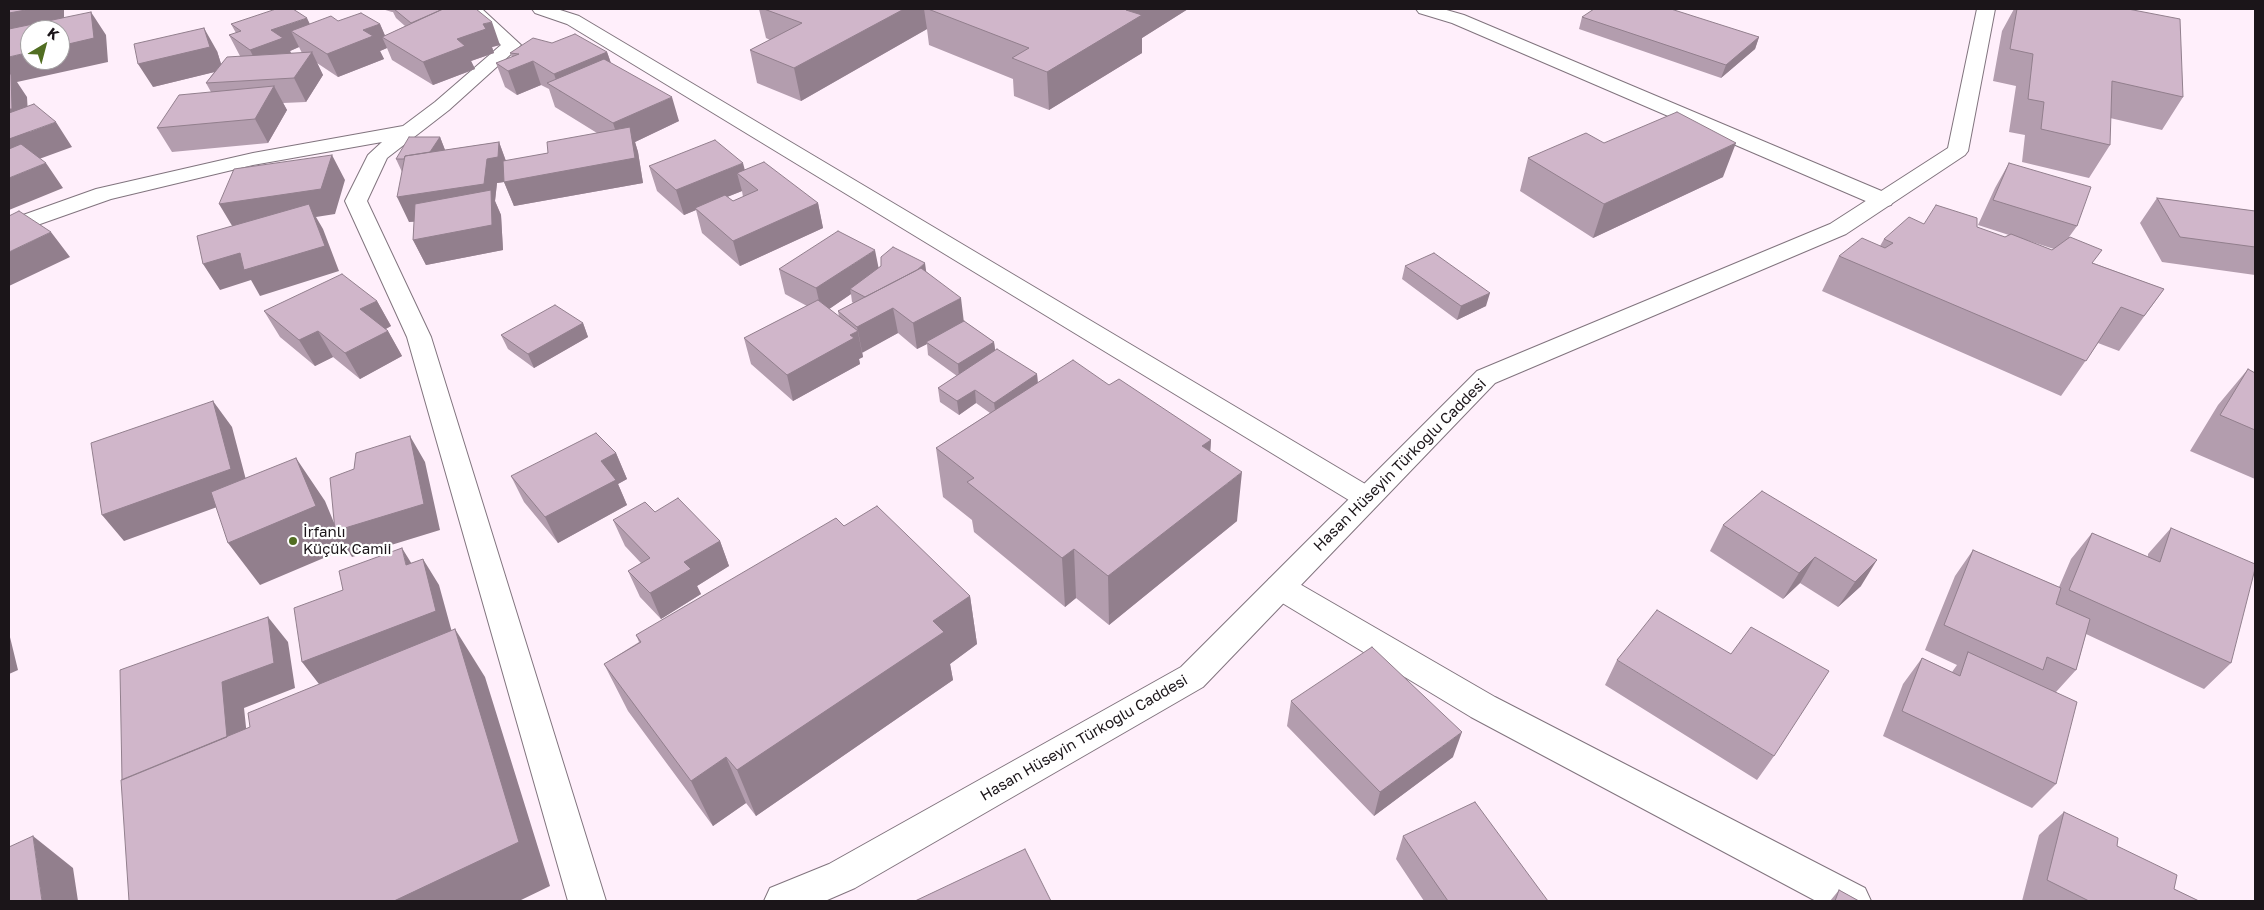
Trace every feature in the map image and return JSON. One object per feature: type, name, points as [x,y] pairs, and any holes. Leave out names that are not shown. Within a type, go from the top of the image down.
[{"type":"street","points":[[472,9],[512,45],[442,106],[378,155],[356,201],[419,337],[587,901]]},
{"type":"street","points":[[541,9],[573,20],[1367,498]]},
{"type":"street","points":[[1425,9],[1458,19],[1883,200]]},
{"type":"street","name":"Hasan Hüseyin Türkoğlu Caddesi","points":[[783,901],[842,876],[1192,677],[1486,377],[1838,229],[1958,151],[1986,9]]},
{"type":"street","points":[[9,228],[104,194],[253,159],[409,131]]},
{"type":"street","points":[[1280,587],[1483,707],[1852,901]]},
{"type":"building","points":[[9,9],[31,9],[9,13]]},
{"type":"building","points":[[276,9],[293,9],[307,18],[271,30],[283,38],[250,50],[229,35],[241,31],[231,24]]},
{"type":"building","points":[[394,9],[443,9],[411,23]]},
{"type":"building","points":[[443,9],[476,9],[492,22],[483,24],[486,29],[457,39],[465,46],[423,62],[382,37]]},
{"type":"building","points":[[764,9],[904,9],[794,68],[750,50],[802,23]]},
{"type":"building","points":[[928,9],[1128,9],[1126,10],[1142,15],[1047,72],[1012,58],[1029,48]]},
{"type":"building","points":[[1594,9],[1671,9],[1759,37],[1726,65],[1582,17]]},
{"type":"building","points":[[2017,9],[2128,9],[2180,19],[2183,97],[2112,81],[2110,145],[2041,129],[2044,102],[2028,99],[2033,54],[2010,49]]},
{"type":"building","points":[[91,12],[94,38],[70,44],[70,20],[52,20]]},
{"type":"building","points":[[361,13],[380,24],[363,30],[373,36],[327,54],[291,31],[331,16],[338,21]]},
{"type":"building","points":[[20,27],[20,54],[9,57],[9,29]]},
{"type":"building","points":[[204,28],[210,47],[138,64],[134,44]]},
{"type":"building","points":[[575,34],[607,52],[554,74],[533,61],[508,71],[496,63],[519,54],[510,53],[533,38],[552,43]]},
{"type":"building","points":[[312,52],[294,78],[206,83],[227,57]]},
{"type":"building","points":[[604,59],[672,97],[613,123],[547,83]]},
{"type":"building","points":[[9,74],[11,74],[12,109],[9,109]]},
{"type":"building","points":[[274,86],[255,119],[157,128],[179,95]]},
{"type":"building","points":[[34,104],[56,122],[9,139],[9,113]]},
{"type":"building","points":[[1677,112],[1736,143],[1604,204],[1528,158],[1586,133],[1604,143]]},
{"type":"building","points":[[630,127],[635,158],[504,182],[503,161],[548,153],[547,142]]},
{"type":"building","points":[[409,137],[440,137],[430,152],[405,156],[404,159],[396,159]]},
{"type":"building","points":[[715,140],[743,163],[676,190],[649,166]]},
{"type":"building","points":[[499,142],[498,157],[487,159],[484,184],[397,197],[405,156]]},
{"type":"building","points":[[21,144],[46,163],[9,178],[9,149]]},
{"type":"building","points":[[332,155],[321,189],[219,204],[234,169]]},
{"type":"building","points":[[764,162],[818,203],[733,241],[695,208],[725,195],[733,201],[758,190],[737,173]]},
{"type":"building","points":[[2009,163],[2091,187],[2077,226],[1993,200]]},
{"type":"building","points":[[491,190],[492,225],[413,240],[415,204]]},
{"type":"building","points":[[2157,198],[2255,211],[2255,247],[2180,237]]},
{"type":"building","points":[[309,204],[325,246],[244,270],[240,253],[203,264],[197,236]]},
{"type":"building","points":[[1936,205],[1977,218],[1977,227],[2005,237],[2011,234],[2052,250],[2070,237],[2102,250],[2092,263],[2164,289],[2144,316],[2121,307],[2086,361],[1839,256],[1862,238],[1885,248],[1893,243],[1884,239],[1909,217],[1924,224]]},
{"type":"building","points":[[19,211],[51,232],[9,252],[9,216]]},
{"type":"building","points":[[838,231],[875,250],[816,288],[779,269]]},
{"type":"building","points":[[893,247],[925,263],[917,270],[865,297],[850,289],[881,266],[881,257]]},
{"type":"building","points":[[1434,253],[1490,293],[1461,306],[1405,266]]},
{"type":"building","points":[[921,268],[961,298],[913,323],[893,308],[857,327],[838,311]]},
{"type":"building","points":[[342,274],[377,301],[360,309],[388,331],[345,353],[318,331],[299,340],[264,311]]},
{"type":"building","points":[[818,300],[858,331],[850,335],[854,338],[787,375],[744,338]]},
{"type":"building","points":[[555,305],[583,323],[528,354],[501,335]]},
{"type":"building","points":[[964,321],[994,342],[958,364],[926,342]]},
{"type":"building","points":[[997,349],[1037,374],[994,403],[975,390],[957,401],[938,388]]},
{"type":"building","points":[[1073,360],[1109,385],[1119,379],[1211,440],[1202,446],[1242,472],[1108,576],[1074,549],[1062,558],[967,482],[974,478],[936,448]]},
{"type":"building","points":[[2248,369],[2255,373],[2255,430],[2220,415]]},
{"type":"building","points":[[213,401],[231,469],[102,515],[91,443]]},
{"type":"building","points":[[596,433],[616,453],[601,461],[616,480],[545,517],[511,476]]},
{"type":"building","points":[[410,436],[424,504],[335,531],[330,478],[354,469],[356,453]]},
{"type":"building","points":[[296,458],[316,506],[228,543],[211,492]]},
{"type":"building","points":[[1762,491],[1877,560],[1855,582],[1815,557],[1799,573],[1723,525]]},
{"type":"building","points":[[678,498],[720,541],[684,562],[691,569],[650,593],[628,571],[650,558],[613,520],[645,502],[655,512]]},
{"type":"building","points":[[877,506],[970,596],[933,621],[944,632],[737,770],[726,757],[691,781],[604,664],[641,642],[636,635],[836,518],[844,526]]},
{"type":"building","points":[[2171,528],[2255,564],[2231,663],[2069,590],[2092,533],[2160,562]]},
{"type":"building","points":[[402,548],[406,565],[423,559],[436,611],[302,662],[294,608],[343,590],[339,571]]},
{"type":"building","points":[[1973,550],[2061,588],[2056,604],[2090,619],[2076,670],[2047,657],[2043,670],[1944,625]]},
{"type":"building","points":[[1657,610],[1731,654],[1751,627],[1829,671],[1774,756],[1617,660]]},
{"type":"building","points":[[268,617],[274,663],[222,682],[227,737],[122,780],[120,670]]},
{"type":"building","points":[[455,629],[519,842],[394,901],[129,901],[121,780],[250,727],[248,713]]},
{"type":"building","points":[[1372,647],[1462,732],[1380,792],[1291,701]]},
{"type":"building","points":[[1968,652],[2077,702],[2056,784],[1902,711],[1922,658],[1960,676]]},
{"type":"building","points":[[1475,802],[1548,901],[1448,901],[1403,836]]},
{"type":"building","points":[[2064,812],[2118,838],[2117,846],[2177,875],[2174,889],[2199,901],[2089,901],[2047,880]]},
{"type":"building","points":[[33,836],[42,901],[9,901],[9,847]]},
{"type":"building","points":[[1025,849],[1051,901],[915,901]]},
{"type":"building","points":[[1839,890],[1859,901],[1835,901]]},
{"type":"place","name":"İrfanlı Küçük Camii","points":[[293,541]]}]
